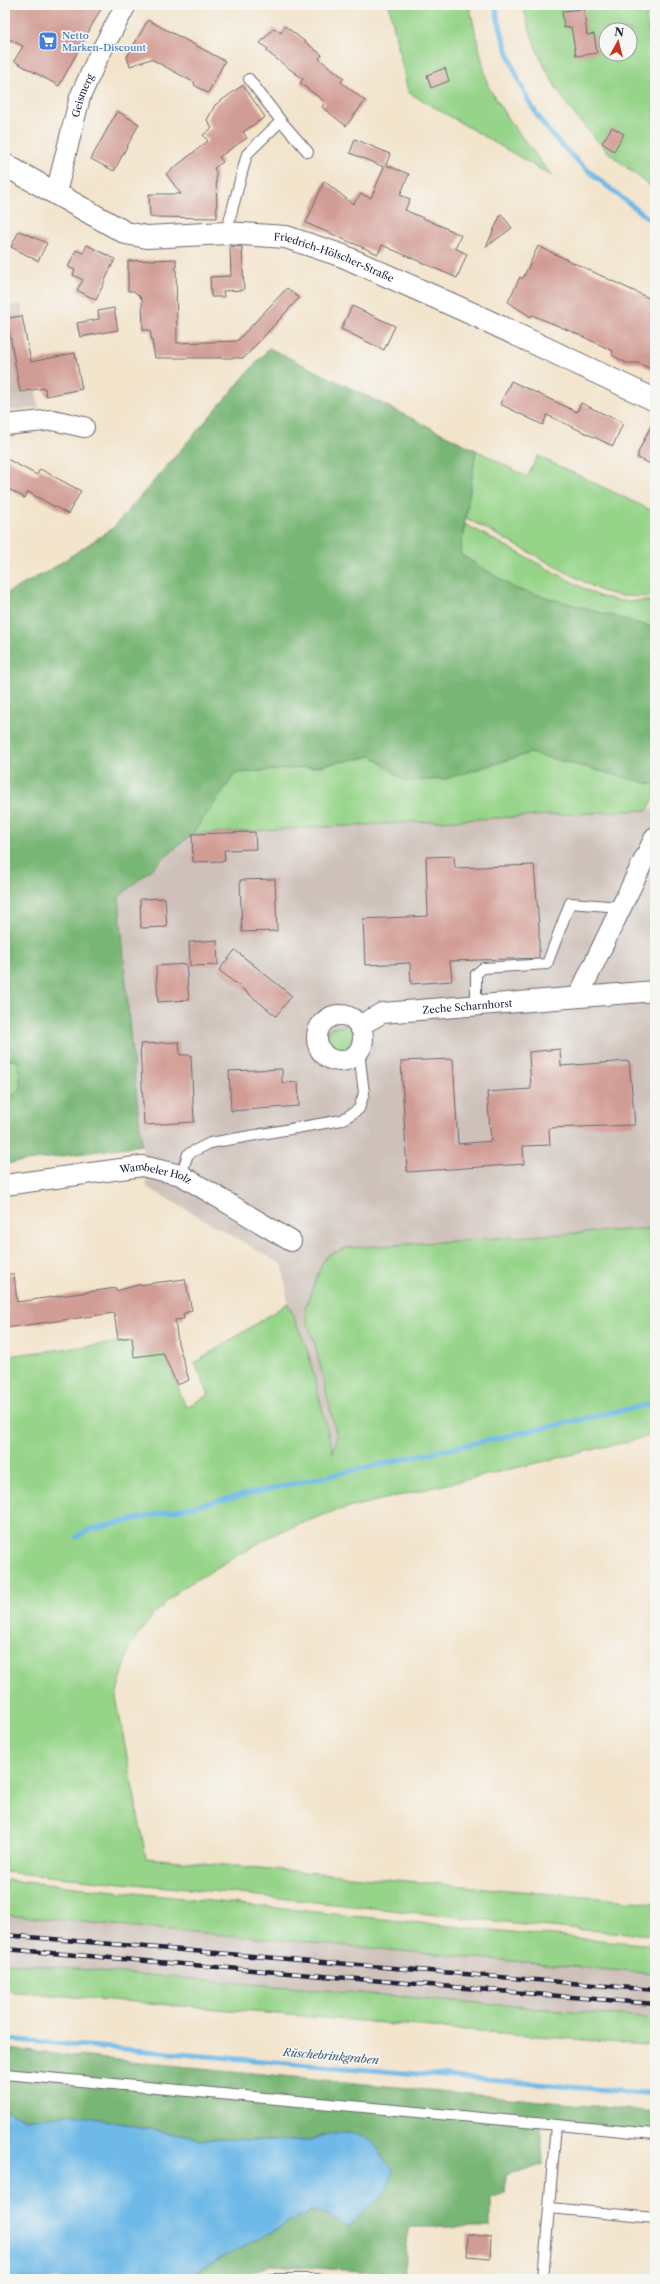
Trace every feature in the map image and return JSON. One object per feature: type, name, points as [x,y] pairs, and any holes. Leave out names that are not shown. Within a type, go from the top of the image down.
[{"type":"street","name":"Geismerg","points":[[56,193],[80,98],[98,57],[126,5]]},
{"type":"street","name":"Friedrich-Hölscher-Straße","points":[[5,165],[126,233],[147,237],[226,234],[286,236],[343,256],[488,321],[655,400]]},
{"type":"street","points":[[5,425],[53,420],[84,427]]},
{"type":"street","points":[[578,997],[655,837]]},
{"type":"street","name":"Zeche Scharnhorst","points":[[359,1026],[382,1013],[655,991]]},
{"type":"street","points":[[347,1016],[359,1026],[362,1031],[363,1042],[359,1052],[352,1058],[345,1060],[329,1058],[318,1045],[317,1038],[320,1028],[331,1017],[347,1016]]},
{"type":"street","name":"Wambeler Holz","points":[[5,1185],[142,1166],[181,1175],[291,1242]]},
{"type":"lane","points":[[249,79],[281,121],[308,152]]},
{"type":"lane","points":[[226,234],[246,154],[281,121]]},
{"type":"lane","points":[[476,1006],[476,974],[479,970],[484,968],[547,964],[570,903],[621,907]]},
{"type":"lane","points":[[181,1175],[188,1154],[210,1143],[342,1120],[359,1110],[364,1093],[359,1052]]},
{"type":"lane","points":[[5,2074],[655,2134]]},
{"type":"lane","points":[[543,2279],[556,2125]]},
{"type":"lane","points":[[550,2208],[655,2218]]},
{"type":"lane","points":[[270,2279],[300,2277],[318,2279]]},
{"type":"shaded area","points":[[21,304],[39,408],[5,411],[5,307]]},
{"type":"shaded area","points":[[655,809],[655,1380],[333,1454],[308,1352],[288,1303],[283,1265],[147,1187],[131,1044],[119,897],[192,834]]},
{"type":"shaded area","points":[[5,1915],[655,1974],[655,2018],[5,1963]]},
{"type":"green space","points":[[389,5],[469,5],[488,86],[508,119],[552,176],[408,92]]},
{"type":"green space","points":[[523,5],[655,5],[655,14],[646,16],[655,75],[655,190],[607,151],[587,130],[562,97],[535,44]]},
{"type":"green space","points":[[269,348],[476,450],[460,554],[516,589],[655,628],[655,785],[530,753],[445,779],[405,781],[372,756],[313,767],[236,773],[192,834],[119,897],[131,1044],[142,1145],[5,1164],[5,1099],[21,1088],[18,1061],[5,1058],[5,594],[50,570],[113,528]]},
{"type":"green space","points":[[476,450],[527,477],[538,456],[655,512],[655,597],[621,596],[601,591],[466,518]]},
{"type":"green space","points":[[465,524],[598,596],[620,601],[655,601],[655,628],[516,589],[460,554]]},
{"type":"green space","points":[[530,753],[655,785],[655,796],[648,810],[192,834],[236,773],[313,767],[372,756],[405,781],[445,779]]},
{"type":"green space","points":[[351,1025],[354,1037],[347,1048],[340,1052],[334,1052],[331,1050],[325,1041],[325,1037],[330,1028]]},
{"type":"green space","points":[[5,1058],[18,1061],[21,1088],[5,1099]]},
{"type":"green space","points":[[655,1228],[655,1435],[334,1511],[276,1533],[182,1588],[153,1615],[130,1646],[116,1697],[146,1858],[655,1903],[655,1935],[570,1929],[221,1892],[5,1872],[5,1356],[132,1341],[135,1357],[163,1352],[186,1407],[209,1395],[195,1363],[288,1303],[308,1352],[333,1453],[337,1437],[314,1341],[306,1320],[305,1308],[322,1263],[328,1255],[346,1248]]},
{"type":"green space","points":[[5,1880],[492,1930],[655,1945],[655,1974],[5,1915]]},
{"type":"green space","points":[[5,1963],[655,2018],[655,2046],[5,1991]]},
{"type":"green space","points":[[5,2049],[655,2112],[655,2134],[540,2123],[543,2165],[506,2175],[505,2194],[490,2199],[490,2227],[408,2227],[405,2274],[271,2265],[230,2279],[182,2279],[311,2211],[322,2213],[335,2222],[372,2203],[387,2190],[322,2134],[309,2141],[200,2139],[74,2114],[26,2120],[5,2110]]},
{"type":"water","points":[[5,2110],[26,2120],[74,2114],[200,2139],[309,2141],[334,2133],[352,2133],[361,2135],[375,2145],[392,2170],[387,2190],[349,2227],[326,2216],[311,2211],[182,2279],[5,2279]]},
{"type":"building","name":"Netto Marken-Discount","points":[[5,5],[103,5],[59,86],[14,61],[23,46],[5,37]]},
{"type":"building","points":[[584,9],[587,35],[594,34],[597,53],[576,56],[571,27],[564,28],[562,11]]},
{"type":"building","points":[[148,20],[225,61],[208,93],[194,85],[195,83],[151,59],[130,66],[127,57]]},
{"type":"building","points":[[285,26],[322,55],[319,59],[344,78],[341,82],[365,101],[346,126],[322,107],[325,102],[300,83],[303,79],[266,51],[268,49],[260,43],[274,28],[281,33]]},
{"type":"building","points":[[445,68],[449,81],[431,88],[427,75]]},
{"type":"building","points":[[243,85],[265,117],[243,132],[247,138],[219,157],[223,162],[214,168],[216,172],[217,218],[150,217],[149,194],[181,194],[166,174],[208,141],[203,135],[212,128],[207,120],[215,105]]},
{"type":"building","points":[[117,111],[139,124],[114,171],[91,159]]},
{"type":"building","points":[[612,127],[624,134],[614,151],[602,143]]},
{"type":"building","points":[[355,139],[390,154],[386,165],[409,174],[400,195],[410,199],[405,210],[461,235],[455,248],[467,254],[457,278],[382,245],[378,254],[306,223],[324,181],[353,204],[361,194],[371,198],[384,167],[350,153]]},
{"type":"building","points":[[501,214],[512,228],[486,247]]},
{"type":"building","points":[[19,231],[47,243],[38,261],[11,247]]},
{"type":"building","points":[[87,245],[115,259],[96,300],[77,290],[83,280],[73,275],[75,270],[68,267],[76,250],[83,253]]},
{"type":"building","points":[[230,246],[242,247],[244,290],[223,291],[224,297],[211,297],[210,277],[231,276]]},
{"type":"building","points":[[538,246],[655,301],[655,371],[638,363],[626,363],[612,355],[613,351],[532,315],[531,317],[508,302],[520,277],[522,279],[524,276]]},
{"type":"building","points":[[176,259],[177,343],[237,341],[287,288],[299,298],[244,358],[155,358],[150,330],[143,330],[142,299],[134,291],[128,291],[128,261]]},
{"type":"building","points":[[352,306],[395,326],[384,350],[341,329]]},
{"type":"building","points":[[114,308],[118,330],[80,337],[77,323],[99,319],[98,311]]},
{"type":"building","points":[[22,316],[31,362],[75,353],[82,389],[46,396],[45,388],[20,392],[7,318]]},
{"type":"building","points":[[511,381],[577,412],[581,403],[623,423],[613,446],[547,415],[543,425],[500,404]]},
{"type":"building","points":[[655,417],[655,466],[638,458],[638,453]]},
{"type":"building","points":[[5,458],[37,475],[40,469],[81,491],[68,514],[28,492],[25,498],[5,487]]},
{"type":"building","points":[[255,832],[256,849],[224,850],[225,861],[193,862],[192,834]]},
{"type":"building","points":[[454,856],[455,868],[534,865],[539,926],[539,958],[450,961],[452,981],[411,984],[410,963],[365,965],[363,919],[428,916],[426,857]]},
{"type":"building","points":[[275,879],[277,931],[242,932],[240,880]]},
{"type":"building","points":[[165,898],[167,927],[141,928],[140,899]]},
{"type":"building","points":[[217,940],[218,965],[190,966],[189,942]]},
{"type":"building","points":[[235,950],[292,996],[276,1016],[219,970]]},
{"type":"building","points":[[186,964],[189,1000],[158,1002],[156,966]]},
{"type":"building","points":[[179,1042],[180,1055],[191,1055],[194,1122],[144,1125],[140,1044]]},
{"type":"building","points":[[560,1049],[561,1066],[629,1061],[635,1125],[549,1128],[550,1145],[523,1146],[524,1164],[407,1172],[401,1061],[453,1059],[458,1144],[491,1141],[487,1092],[531,1089],[529,1052]]},
{"type":"building","points":[[282,1069],[282,1083],[298,1082],[299,1106],[231,1111],[229,1071]]},
{"type":"building","points":[[5,1274],[14,1274],[17,1302],[116,1288],[116,1291],[138,1285],[185,1279],[192,1310],[183,1314],[184,1319],[175,1320],[178,1343],[189,1380],[177,1385],[163,1353],[134,1357],[132,1337],[118,1339],[114,1313],[5,1328]]},
{"type":"building","points":[[468,2234],[491,2237],[490,2258],[467,2256]]},
{"type":"waterway","points":[[495,5],[508,52],[520,83],[527,98],[544,125],[582,165],[655,224]]},
{"type":"waterway","points":[[76,1537],[91,1529],[655,1403]]},
{"type":"waterway","name":"Rüschebrinkgraben","points":[[5,2039],[655,2094]]},
{"type":"railway","points":[[5,1935],[655,1990]]},
{"type":"railway","points":[[5,1949],[655,2004]]},
{"type":"place","name":"Netto Marken-Discount","points":[[48,41]]}]
